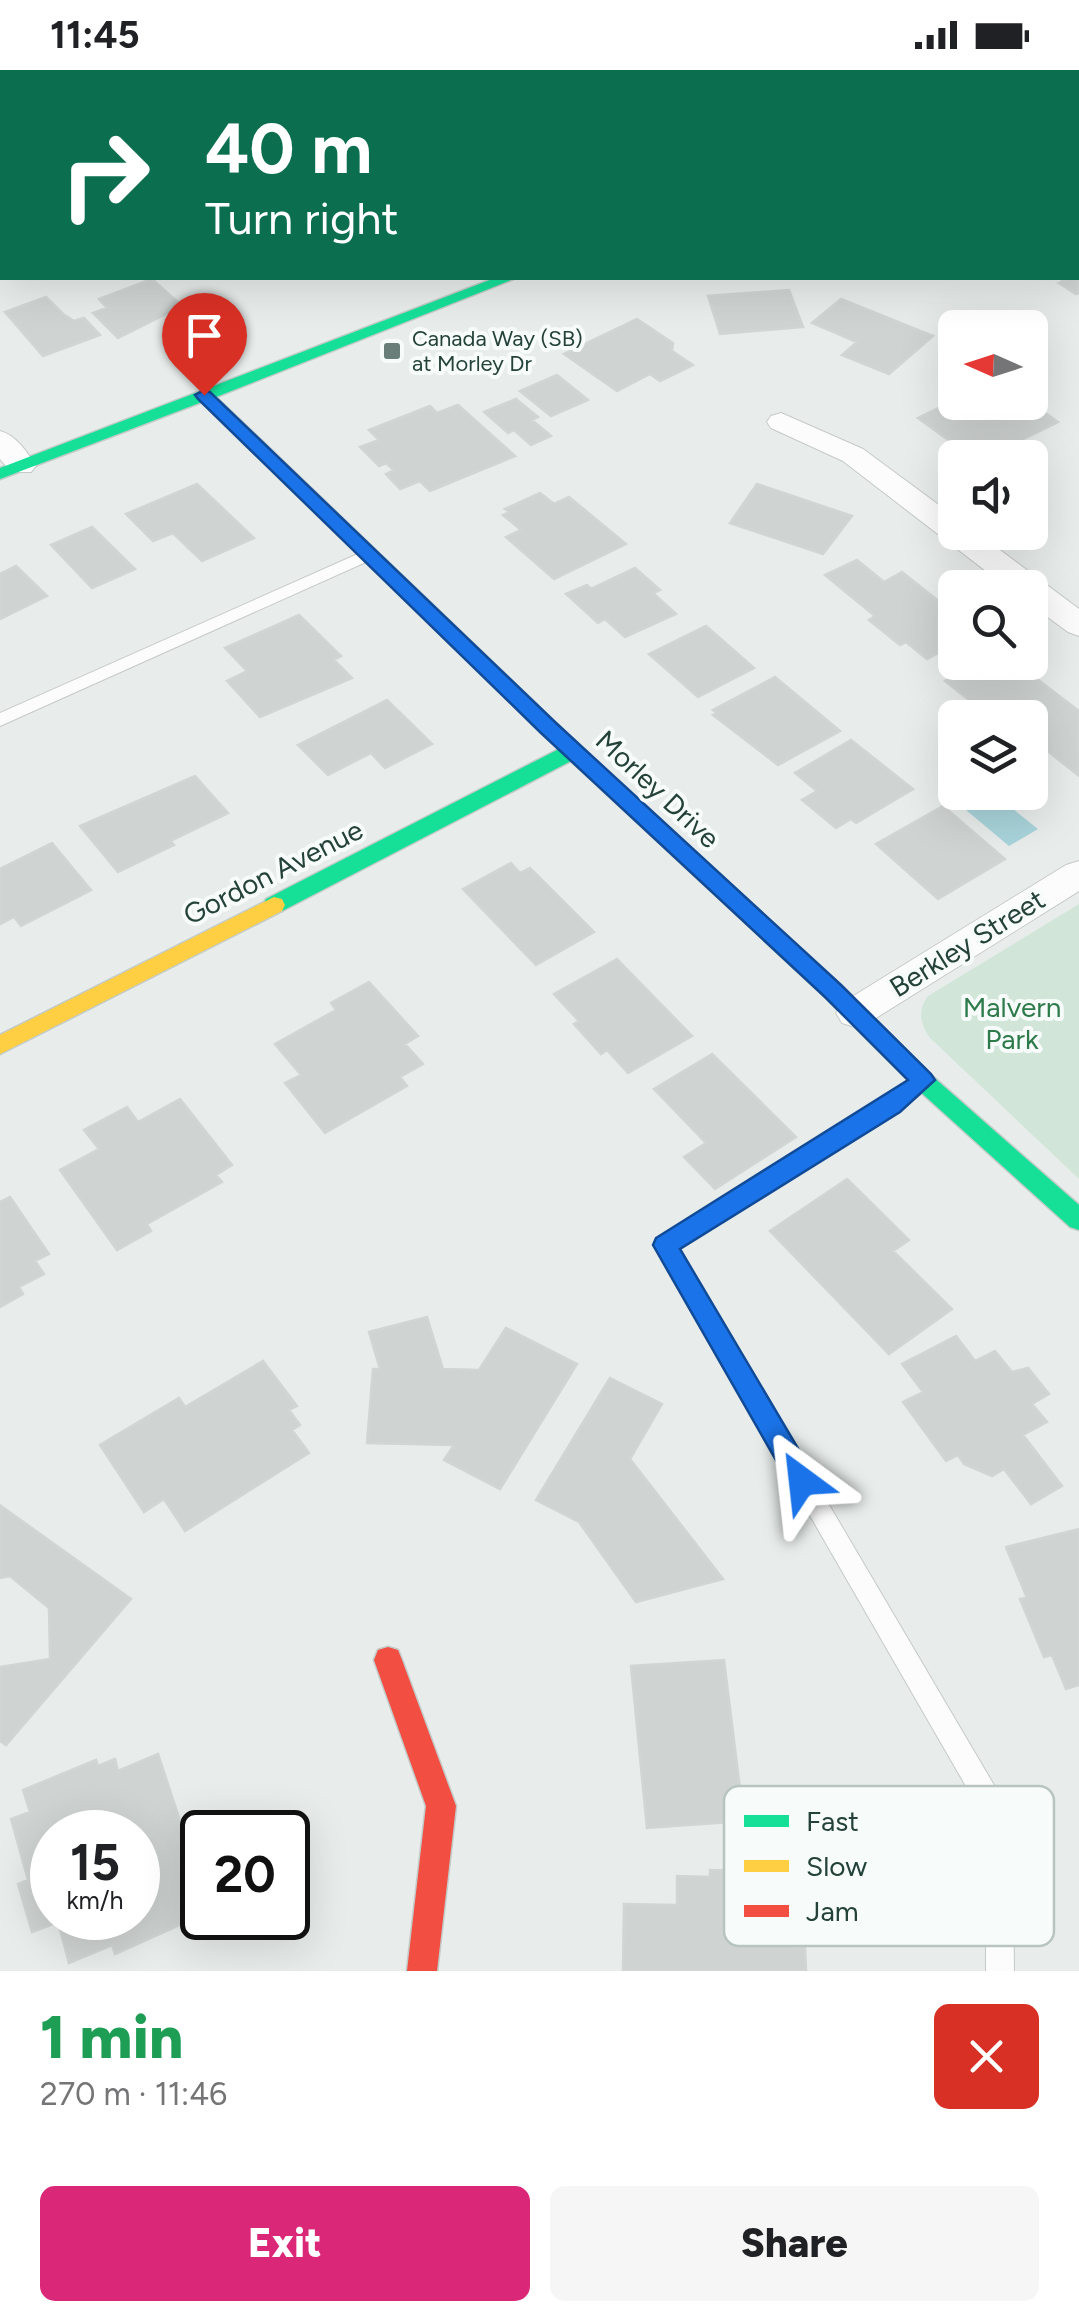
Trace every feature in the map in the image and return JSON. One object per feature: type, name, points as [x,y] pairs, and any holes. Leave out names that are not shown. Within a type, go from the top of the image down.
[{"type":"street","points":[[0,440],[10,470],[204,395],[465,284],[494,280]]},
{"type":"street","name":"Morley Drive","points":[[204,395],[573,751],[923,1080],[1079,1220]]},
{"type":"street","points":[[781,422],[853,456],[938,519]]},
{"type":"street","points":[[980,550],[1006,570]]},
{"type":"street","points":[[1048,601],[1079,624]]},
{"type":"street","name":"Gordon Avenue","points":[[0,1046],[573,751]]},
{"type":"street","name":"Berkley Street","points":[[855,1013],[1079,874]]},
{"type":"street","points":[[388,1660],[442,1806],[422,1971]]},
{"type":"lane","points":[[0,720],[369,554]]},
{"type":"lane","points":[[923,1080],[892,1105],[665,1245],[980,1786]]},
{"type":"lane","points":[[1000,1946],[1000,1971]]},
{"type":"green space","name":"Malvern Park","points":[[1079,904],[1079,1179],[930,1038],[921,1017],[928,996]]},
{"type":"water","points":[[966,810],[1014,810],[1038,829],[1009,846]]},
{"type":"building","points":[[153,280],[182,306],[118,338],[93,313],[107,308],[99,299]]},
{"type":"building","points":[[1079,280],[1079,293],[1059,283]]},
{"type":"building","points":[[789,290],[803,327],[720,334],[708,296]]},
{"type":"building","points":[[46,297],[74,321],[84,318],[100,335],[43,356],[5,312]]},
{"type":"building","points":[[841,299],[933,336],[889,374],[842,355],[857,342],[812,323]]},
{"type":"building","points":[[637,319],[673,343],[672,351],[693,365],[660,381],[650,374],[617,391],[564,354]]},
{"type":"building","points":[[557,375],[588,400],[551,416],[520,391]]},
{"type":"building","points":[[516,399],[538,417],[532,420],[551,436],[531,445],[514,430],[508,433],[484,412]]},
{"type":"building","points":[[458,405],[515,456],[430,491],[420,481],[400,489],[386,474],[394,470],[386,463],[379,466],[360,447],[379,440],[369,430],[430,406],[437,413]]},
{"type":"building","points":[[938,408],[938,420],[1048,420],[1048,415],[1058,422],[1022,440],[948,440],[918,418]]},
{"type":"building","points":[[197,484],[254,538],[202,561],[173,533],[153,541],[126,514]]},
{"type":"building","points":[[757,484],[852,516],[823,554],[730,523]]},
{"type":"building","points":[[540,493],[554,504],[569,497],[626,544],[554,579],[506,537],[521,530],[503,515],[510,512],[505,509]]},
{"type":"building","points":[[92,527],[135,569],[92,588],[51,545]]},
{"type":"building","points":[[857,560],[884,582],[902,572],[938,601],[938,653],[927,659],[906,642],[900,645],[869,620],[875,616],[825,575]]},
{"type":"building","points":[[16,566],[47,596],[0,619],[0,574]]},
{"type":"building","points":[[635,568],[660,590],[653,593],[676,614],[625,637],[605,619],[598,623],[566,594],[587,585],[591,589]]},
{"type":"building","points":[[299,615],[341,656],[334,660],[352,678],[260,717],[227,681],[247,671],[225,648]]},
{"type":"building","points":[[706,626],[754,668],[698,697],[649,654]]},
{"type":"building","points":[[775,677],[840,731],[778,765],[713,715],[717,713],[713,710]]},
{"type":"building","points":[[1039,680],[1079,711],[1079,776],[1048,751],[1048,700],[969,700],[945,681]]},
{"type":"building","points":[[387,700],[432,744],[385,768],[371,753],[328,775],[298,745]]},
{"type":"building","points":[[851,740],[913,789],[856,823],[851,819],[836,828],[802,800],[817,791],[795,773]]},
{"type":"building","points":[[195,776],[228,813],[118,872],[80,826]]},
{"type":"building","points":[[938,809],[948,810],[1005,859],[938,899],[876,844]]},
{"type":"building","points":[[52,843],[91,890],[21,926],[14,917],[0,924],[0,869]]},
{"type":"building","points":[[511,863],[520,873],[530,868],[594,932],[536,965],[463,889]]},
{"type":"building","points":[[617,959],[692,1036],[628,1073],[607,1050],[601,1054],[574,1024],[579,1021],[554,994]]},
{"type":"building","points":[[369,982],[418,1036],[405,1044],[423,1064],[400,1077],[407,1086],[325,1133],[285,1083],[301,1075],[275,1044],[336,1010],[331,1003]]},
{"type":"building","points":[[712,1054],[796,1137],[715,1189],[684,1157],[706,1143],[654,1089]]},
{"type":"building","points":[[180,1099],[232,1165],[216,1175],[222,1182],[147,1224],[151,1231],[117,1250],[60,1170],[99,1149],[84,1130],[127,1107],[138,1122]]},
{"type":"building","points":[[847,1179],[909,1240],[893,1251],[952,1309],[889,1354],[770,1231]]},
{"type":"building","points":[[10,1197],[49,1254],[35,1261],[44,1274],[19,1287],[23,1294],[0,1307],[0,1202]]},
{"type":"building","points":[[427,1317],[443,1369],[479,1370],[506,1328],[577,1364],[500,1489],[444,1460],[454,1445],[367,1443],[373,1369],[380,1369],[369,1332]]},
{"type":"building","points":[[956,1336],[975,1361],[995,1351],[1012,1372],[1028,1368],[1049,1394],[1032,1404],[1047,1422],[1023,1435],[1062,1486],[1031,1504],[1004,1469],[992,1476],[964,1464],[958,1455],[946,1461],[903,1402],[923,1392],[902,1364]]},
{"type":"building","points":[[263,1361],[297,1406],[289,1410],[300,1425],[292,1430],[309,1453],[185,1531],[164,1499],[144,1512],[100,1445],[179,1398],[185,1407]]},
{"type":"building","points":[[610,1378],[662,1404],[630,1459],[723,1579],[636,1602],[579,1522],[536,1500]]},
{"type":"building","points":[[1,1506],[131,1599],[6,1745],[0,1741],[0,1667],[50,1659],[49,1608],[10,1576],[0,1578]]},
{"type":"building","points":[[1079,1529],[1079,1685],[1066,1689],[1052,1655],[1044,1657],[1020,1599],[1027,1598],[1006,1547]]},
{"type":"building","points":[[724,1660],[740,1786],[724,1786],[724,1822],[647,1828],[631,1666]]},
{"type":"building","points":[[158,1754],[180,1821],[180,1925],[160,1934],[160,1810],[30,1812],[23,1790],[96,1760],[98,1766],[115,1759],[118,1771]]},
{"type":"building","points":[[30,1812],[30,1925],[18,1884],[28,1880],[11,1819]]},
{"type":"building","points":[[710,1870],[724,1870],[724,1946],[805,1948],[806,1971],[623,1971],[624,1904],[677,1905],[677,1876],[710,1877]]},
{"type":"building","points":[[63,1940],[146,1940],[115,1954],[112,1945],[69,1963]]},
{"type":"traffic: fast","points":[[0,474],[503,280]]},
{"type":"traffic: fast","points":[[204,395],[599,776],[833,991],[923,1081],[1079,1220]]},
{"type":"traffic: fast","points":[[274,905],[573,751]]},
{"type":"traffic: slow","points":[[0,1045],[274,905]]},
{"type":"traffic: jam","points":[[388,1660],[441,1806],[422,1971]]},
{"type":"place","name":"Canada Way (SB) at Morley Dr","points":[[392,351]]},
{"type":"route","points":[[204,395],[548,728],[833,991],[923,1080],[892,1105],[665,1245],[802,1481]]}]
